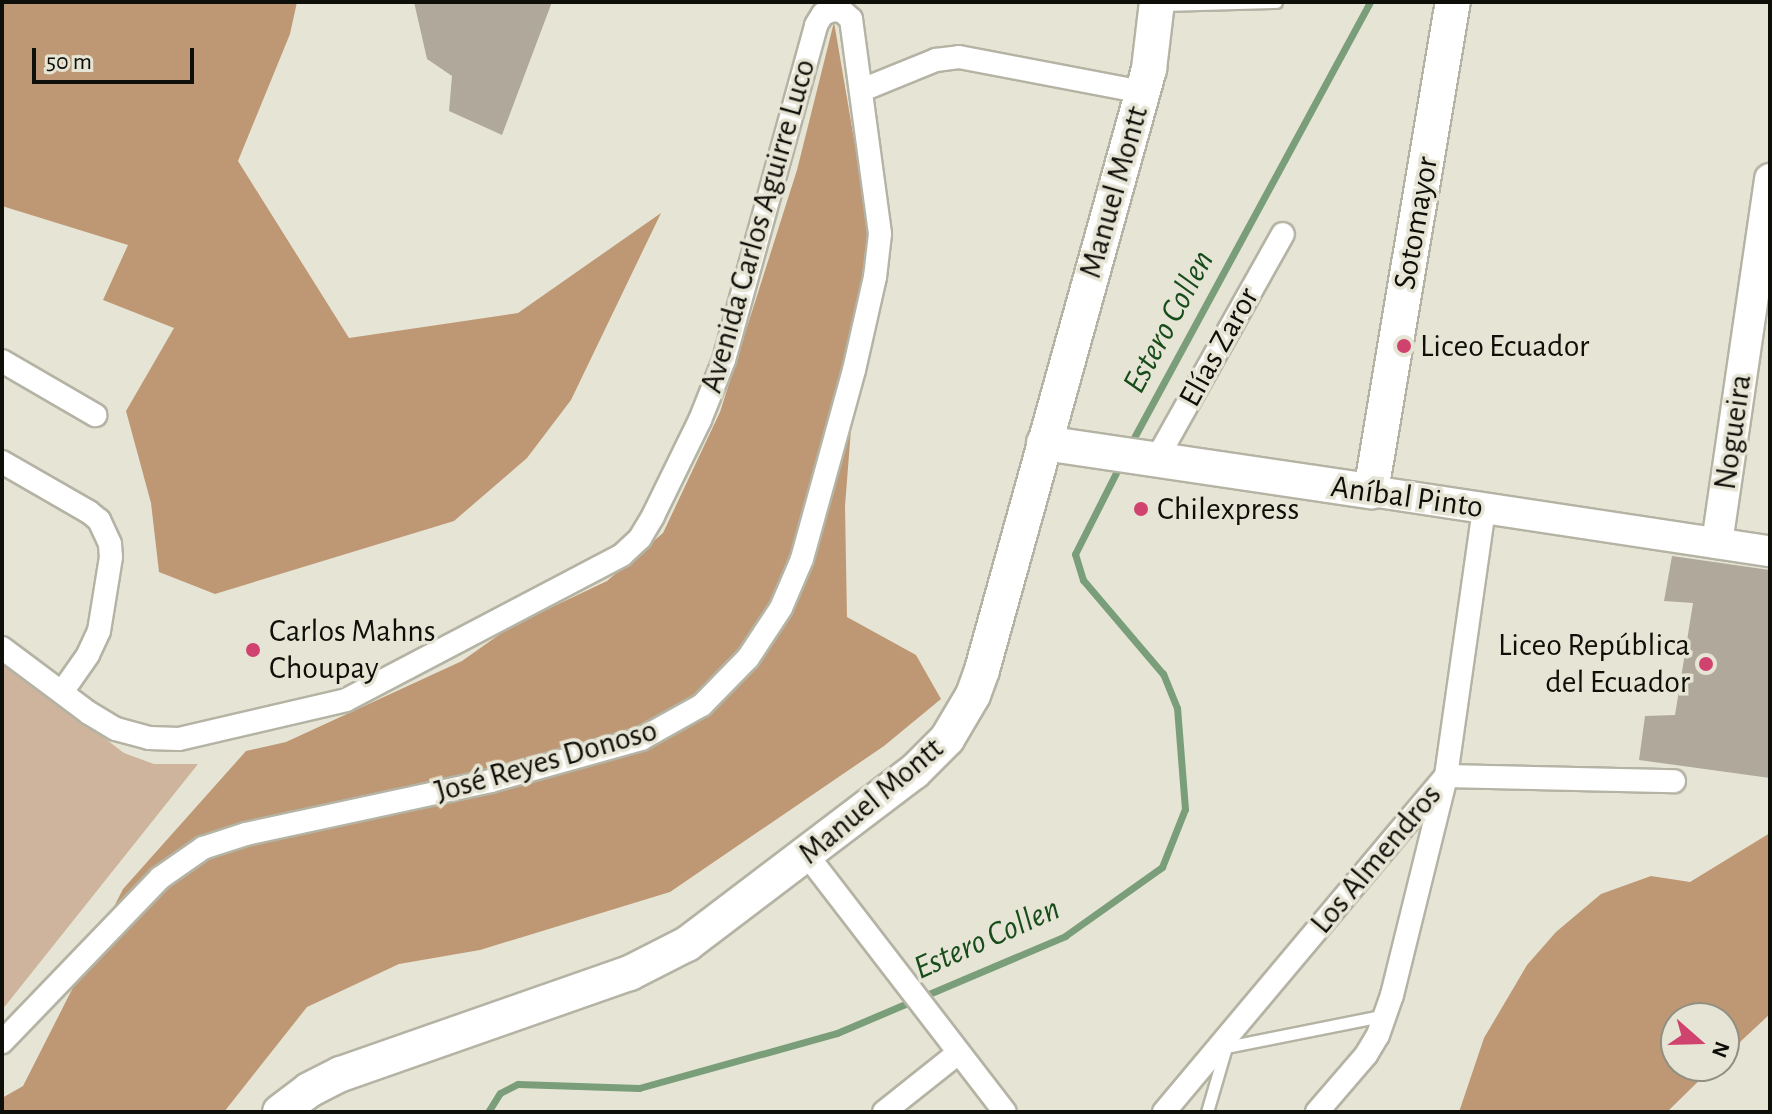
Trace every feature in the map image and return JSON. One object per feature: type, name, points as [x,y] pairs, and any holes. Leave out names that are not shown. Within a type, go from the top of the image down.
[{"type":"main road","name":"Sotomayor","points":[[1371,491],[1453,2]]},
{"type":"main road","name":"Manuel Montt","points":[[280,1112],[309,1090],[341,1074],[659,960],[714,927],[923,764],[961,719],[982,670],[1143,92],[1154,47],[1157,4]]},
{"type":"main road","name":"Aníbal Pinto","points":[[1044,443],[1371,491]]},
{"type":"street","name":"Avenida Carlos Aguirre Luco","points":[[2,648],[116,729],[164,740],[325,707],[375,687],[622,555],[640,538],[653,516],[700,420],[724,360],[816,25],[828,11],[842,11],[851,19],[862,90],[936,60],[959,57],[1143,92]]},
{"type":"street","name":"José Reyes Donoso","points":[[2,1042],[160,878],[203,848],[246,834],[491,781],[641,739],[683,719],[726,683],[767,631],[802,559],[867,320],[880,234],[862,90]]},
{"type":"street","name":"Nogueira","points":[[1717,543],[1764,262],[1770,179]]},
{"type":"street","name":"Elías Zaror","points":[[1152,459],[1283,234]]},
{"type":"street","points":[[2,361],[95,415]]},
{"type":"street","points":[[2,462],[89,512],[99,520],[110,544],[111,557],[99,631],[88,655],[62,692]]},
{"type":"street","name":"Aníbal Pinto","points":[[1371,491],[1770,551]]},
{"type":"street","name":"Los Almendros","points":[[1164,1112],[1228,1040],[1446,776],[1484,508]]},
{"type":"street","points":[[1317,1112],[1366,1055],[1386,1015],[1446,776],[1674,781]]},
{"type":"street","points":[[807,855],[957,1054],[1005,1112]]},
{"type":"street","points":[[884,1112],[957,1054]]},
{"type":"street","points":[[1180,1112],[1185,1087]]},
{"type":"lane","points":[[1157,4],[1276,2]]},
{"type":"lane","points":[[1207,1112],[1228,1040],[1386,1015]]},
{"type":"shaded area","points":[[2,2],[297,2],[290,34],[238,161],[349,338],[518,313],[661,213],[571,400],[527,458],[454,521],[215,594],[159,572],[151,503],[126,411],[174,328],[103,300],[128,245],[2,206]]},
{"type":"shaded area","points":[[834,22],[877,274],[853,404],[845,506],[847,617],[916,655],[941,699],[884,746],[670,892],[480,950],[399,964],[307,1007],[224,1112],[2,1112],[2,1098],[23,1086],[123,889],[246,751],[286,742],[462,661],[510,627],[607,581],[663,533],[720,412],[797,170]]},
{"type":"shaded area","points":[[2,660],[124,753],[154,764],[198,764],[2,1010]]},
{"type":"shaded area","points":[[1770,833],[1770,1014],[1740,1042],[1740,1002],[1660,1002],[1660,1082],[1698,1082],[1667,1112],[1459,1112],[1484,1038],[1527,965],[1556,932],[1601,894],[1651,876],[1690,882]]},
{"type":"building","points":[[414,2],[552,2],[502,135],[449,111],[452,76],[427,59]]},
{"type":"building","name":"Liceo República del Ecuador","points":[[1672,556],[1770,570],[1770,778],[1639,760],[1645,716],[1675,715],[1693,603],[1664,601]]},
{"type":"waterway","name":"Estero Collen","points":[[1130,445],[1370,2]]},
{"type":"waterway","name":"Estero Collen","points":[[488,1112],[500,1093],[518,1084],[639,1088],[837,1033],[1065,936],[1162,867],[1185,809],[1177,708],[1163,674],[1083,580],[1075,554],[1121,463]]},
{"type":"place","name":"Liceo Ecuador","points":[[1404,346]]},
{"type":"place","name":"Chilexpress","points":[[1141,509]]},
{"type":"place","name":"Carlos Mahns Choupay","points":[[253,650]]},
{"type":"place","name":"Liceo República del Ecuador","points":[[1706,664]]}]
